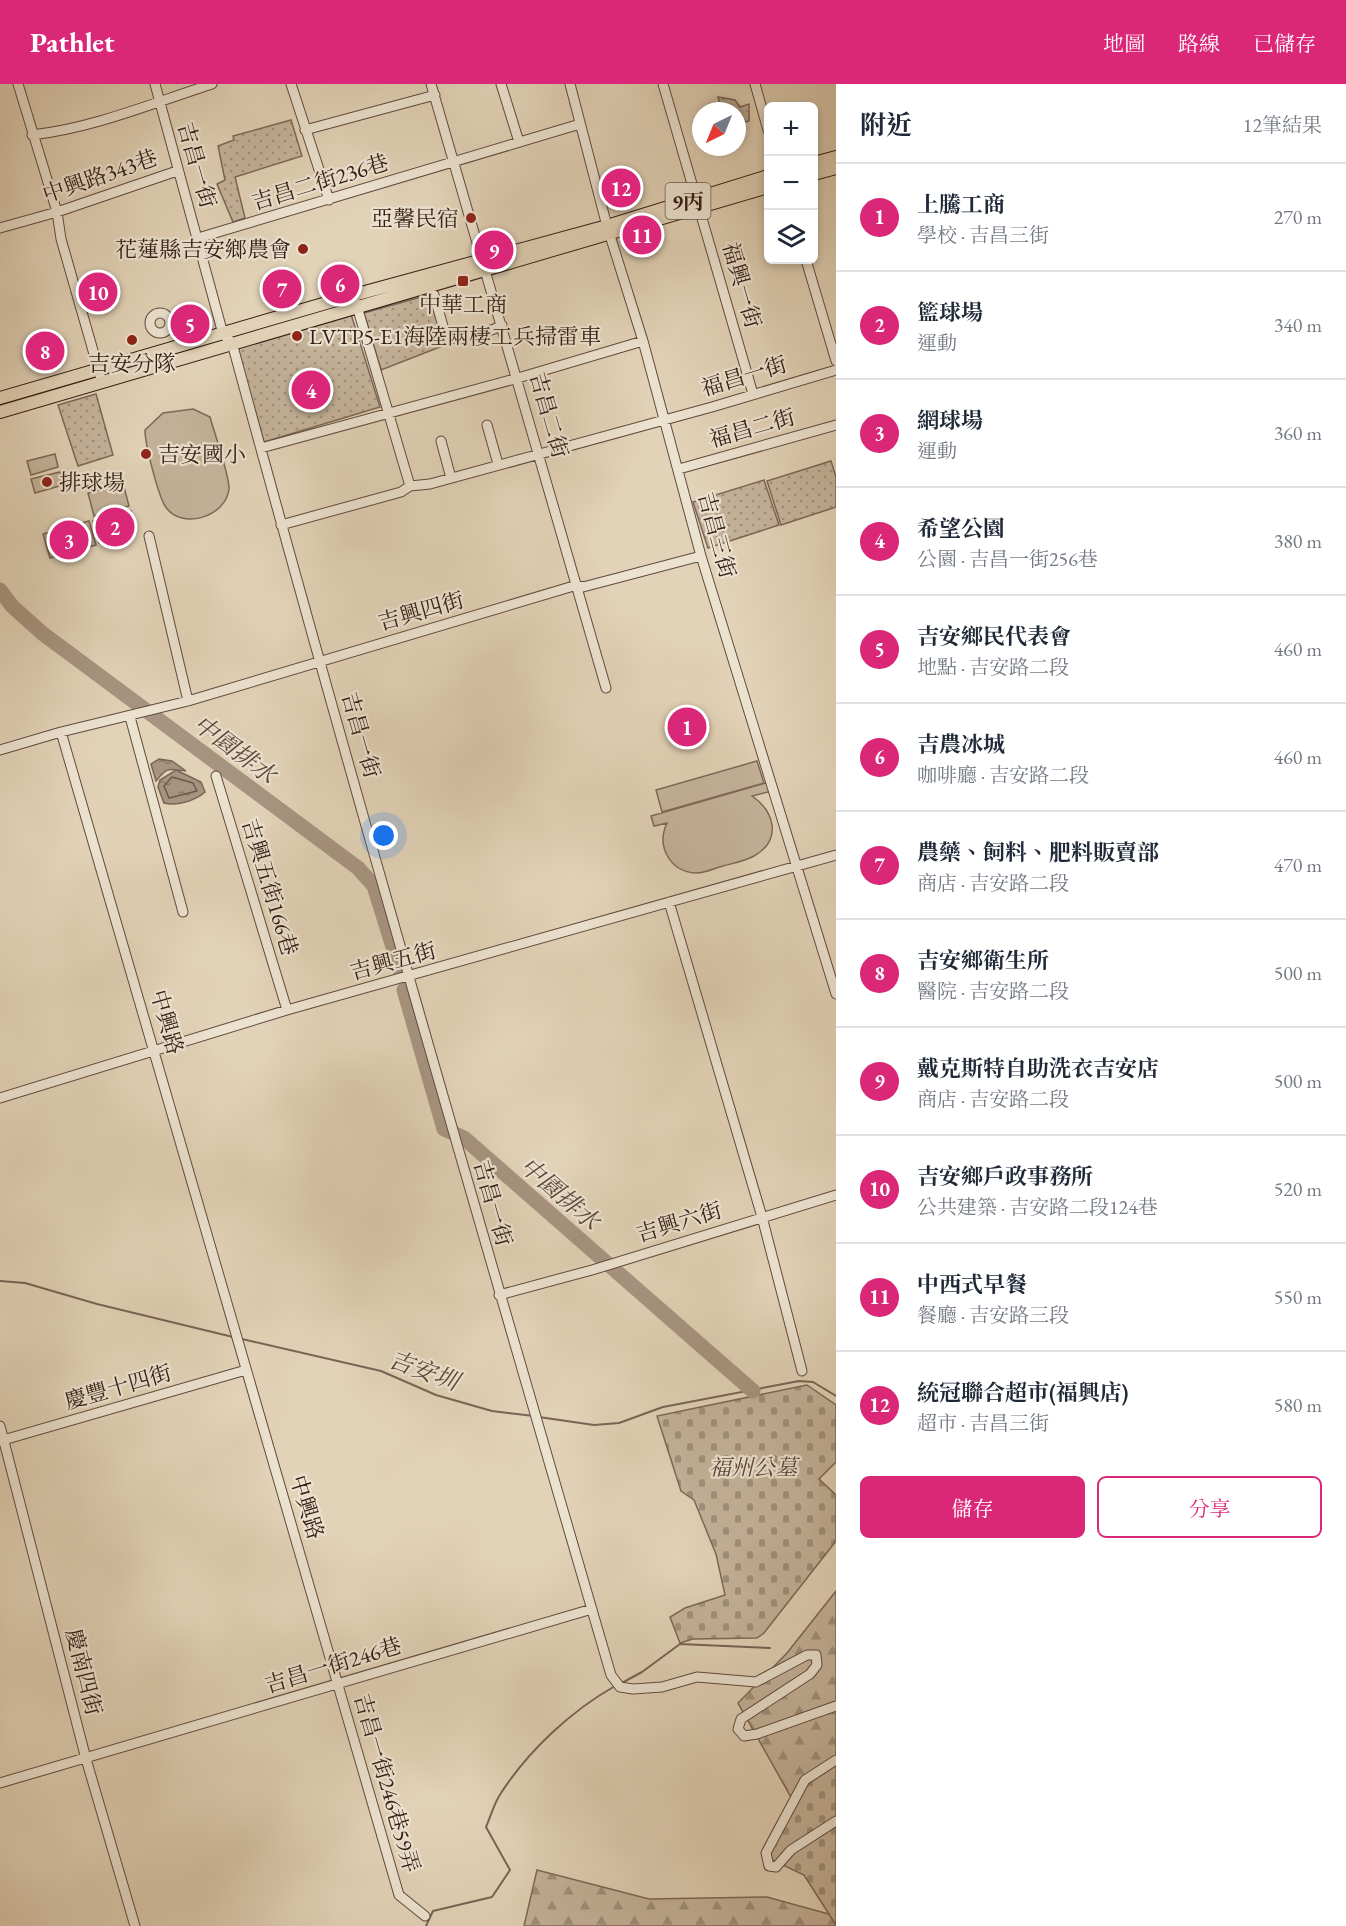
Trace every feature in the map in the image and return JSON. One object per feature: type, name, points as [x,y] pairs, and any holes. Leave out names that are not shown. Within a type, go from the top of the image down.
[{"type":"main road","points":[[818,162],[836,157]]},
{"type":"main road","points":[[818,173],[836,168]]},
{"type":"main road","name":"9丙","points":[[698,204],[764,178]]},
{"type":"main road","name":"9丙","points":[[169,356],[223,334],[355,301],[487,272],[608,231],[698,204],[764,188]]},
{"type":"main road","name":"9丙","points":[[0,412],[100,376],[169,356],[232,343],[483,259],[608,231]]},
{"type":"main road","name":"9丙","points":[[0,398],[100,376]]},
{"type":"street","points":[[18,84],[57,212],[61,239],[100,376]]},
{"type":"street","name":"吉昌一街","points":[[154,84],[223,334],[232,343],[319,661],[499,1295],[591,1609]]},
{"type":"street","points":[[32,135],[85,125],[212,84]]},
{"type":"street","points":[[291,84],[329,200]]},
{"type":"street","name":"吉昌二街","points":[[431,84],[540,452],[606,688]]},
{"type":"street","points":[[501,84],[519,142]]},
{"type":"street","name":"吉昌三街","points":[[570,84],[608,231],[643,340],[701,556],[836,994]]},
{"type":"street","name":"福興一街","points":[[663,84],[753,394]]},
{"type":"street","points":[[755,84],[764,116]]},
{"type":"street","points":[[305,130],[435,95]]},
{"type":"street","name":"吉昌二街236巷","points":[[198,238],[580,124]]},
{"type":"street","name":"中興路343巷","points":[[0,228],[57,212],[177,171]]},
{"type":"street","points":[[807,264],[836,361]]},
{"type":"street","points":[[434,295],[447,340],[462,335],[478,335],[502,325]]},
{"type":"street","points":[[355,301],[410,486]]},
{"type":"street","points":[[160,333],[169,356]]},
{"type":"street","points":[[261,448],[518,378],[643,340]]},
{"type":"street","name":"福昌一街","points":[[281,525],[401,492],[410,486],[451,478],[836,370]]},
{"type":"street","points":[[487,425],[498,464]]},
{"type":"street","name":"福昌二街","points":[[679,469],[836,425]]},
{"type":"street","points":[[441,441],[451,478]]},
{"type":"street","points":[[149,536],[188,701]]},
{"type":"street","name":"吉興四街","points":[[127,718],[577,585],[583,587],[701,556]]},
{"type":"street","points":[[0,750],[61,732],[127,718],[183,912]]},
{"type":"street","name":"中興路","points":[[61,732],[339,1683]]},
{"type":"street","name":"吉興五街166巷","points":[[216,776],[287,1010]]},
{"type":"street","name":"吉興五街","points":[[0,1098],[287,1010],[836,855]]},
{"type":"street","points":[[669,902],[762,1217],[802,1371]]},
{"type":"street","name":"吉興六街","points":[[499,1295],[592,1270],[836,1195]]},
{"type":"street","name":"慶豐十四街","points":[[3,1440],[246,1370]]},
{"type":"street","name":"慶南四街","points":[[0,1426],[86,1759],[135,1926]]},
{"type":"street","points":[[591,1609],[611,1675],[620,1687],[633,1689],[662,1687],[697,1677],[756,1682],[807,1655],[816,1655],[817,1665],[810,1674],[741,1719],[738,1729],[744,1736],[757,1734],[836,1706]]},
{"type":"street","name":"吉昌一街246巷","points":[[0,1783],[591,1609]]},
{"type":"street","name":"吉昌一街246巷59弄","points":[[339,1683],[399,1895],[425,1916]]},
{"type":"street","points":[[836,1760],[804,1780],[766,1853],[769,1866],[776,1867],[791,1850],[836,1821]]},
{"type":"green space","points":[[718,97],[736,102],[719,102]]},
{"type":"green space","points":[[749,104],[749,121],[746,122],[746,105]]},
{"type":"green space","points":[[291,120],[302,156],[235,177],[245,218],[233,222],[217,184],[225,180],[218,146],[234,140],[233,136]]},
{"type":"green space","points":[[432,294],[445,345],[381,370],[364,313]]},
{"type":"green space","points":[[350,311],[380,407],[264,442],[235,345]]},
{"type":"green space","points":[[96,394],[113,455],[78,466],[58,405]]},
{"type":"green space","points":[[193,409],[210,417],[229,489],[220,507],[212,513],[191,519],[172,514],[165,506],[152,469],[145,430],[163,413]]},
{"type":"green space","name":"排球場","points":[[55,454],[58,467],[31,475],[27,461]]},
{"type":"green space","points":[[831,461],[836,477],[836,507],[781,525],[767,481]]},
{"type":"green space","name":"排球場","points":[[60,472],[63,485],[35,493],[31,479]]},
{"type":"green space","points":[[764,480],[779,525],[708,548],[693,502]]},
{"type":"green space","points":[[123,483],[129,506],[94,516],[88,493]]},
{"type":"green space","points":[[131,511],[136,533],[99,543],[93,521]]},
{"type":"green space","points":[[89,521],[96,545],[50,558],[43,534]]},
{"type":"green space","points":[[757,761],[764,783],[662,812],[656,790]]},
{"type":"green space","points":[[769,782],[772,791],[752,796],[766,810],[772,826],[769,842],[763,849],[747,859],[699,873],[687,872],[672,863],[664,849],[663,840],[667,823],[654,826],[651,816]]},
{"type":"green space","name":"福州公墓","points":[[807,1385],[836,1405],[836,1462],[819,1479],[836,1495],[836,1541],[764,1633],[757,1638],[693,1639],[680,1643],[670,1617],[685,1608],[725,1595],[716,1554],[694,1500],[681,1491],[657,1416]]},
{"type":"green space","points":[[836,1591],[836,1789],[801,1815],[738,1703],[787,1653]]},
{"type":"green space","points":[[836,1764],[836,1925],[804,1875],[762,1855],[807,1785]]},
{"type":"green space","points":[[537,1870],[649,1899],[767,1897],[836,1916],[836,1926],[524,1926]]},
{"type":"water","points":[[159,759],[172,761],[186,771],[169,770],[156,781],[151,764]]},
{"type":"water","points":[[176,770],[201,782],[205,792],[186,802],[164,803],[158,787],[160,780]]},
{"type":"waterway","name":"中園排水","points":[[0,590],[12,606],[42,633],[358,868],[374,886],[401,973]]},
{"type":"waterway","name":"中園排水","points":[[404,990],[444,1129],[464,1138],[753,1391]]},
{"type":"waterway","name":"吉安圳","points":[[0,1281],[25,1283],[97,1304],[233,1337]]},
{"type":"waterway","name":"吉安圳","points":[[242,1339],[381,1371],[436,1395],[492,1411],[534,1416]]},
{"type":"waterway","name":"吉安圳","points":[[539,1417],[594,1425],[619,1423],[663,1407],[799,1381],[813,1382],[836,1396]]},
{"type":"waterway","points":[[620,1684],[642,1672],[680,1644],[770,1648]]},
{"type":"waterway","points":[[426,1926],[433,1911],[492,1897],[510,1870],[486,1827],[494,1805],[524,1762],[552,1733],[583,1707],[615,1686]]},
{"type":"place","name":"統冠聯合超市(福興店)","points":[[621,188]]},
{"type":"place","name":"亞馨民宿","points":[[471,218]]},
{"type":"place","name":"中西式早餐","points":[[642,235]]},
{"type":"place","name":"花蓮縣吉安鄉農會","points":[[303,249]]},
{"type":"place","name":"戴克斯特自助洗衣吉安店","points":[[494,250]]},
{"type":"place","name":"中華工商","points":[[463,281]]},
{"type":"place","name":"吉農冰城","points":[[340,284]]},
{"type":"place","name":"農藥、飼料、肥料販賣部","points":[[282,289]]},
{"type":"place","name":"吉安鄉戶政事務所","points":[[98,292]]},
{"type":"place","name":"吉安鄉民代表會","points":[[190,324]]},
{"type":"place","name":"LVTP5-E1海陸兩棲工兵掃雷車","points":[[297,336]]},
{"type":"place","name":"吉安分隊","points":[[132,340]]},
{"type":"place","name":"吉安鄉衛生所","points":[[45,351]]},
{"type":"place","name":"希望公園","points":[[311,390]]},
{"type":"place","name":"吉安國小","points":[[146,454]]},
{"type":"place","name":"排球場","points":[[47,482]]},
{"type":"place","name":"籃球場","points":[[115,527]]},
{"type":"place","name":"網球場","points":[[69,540]]},
{"type":"place","name":"上騰工商","points":[[687,727]]}]
